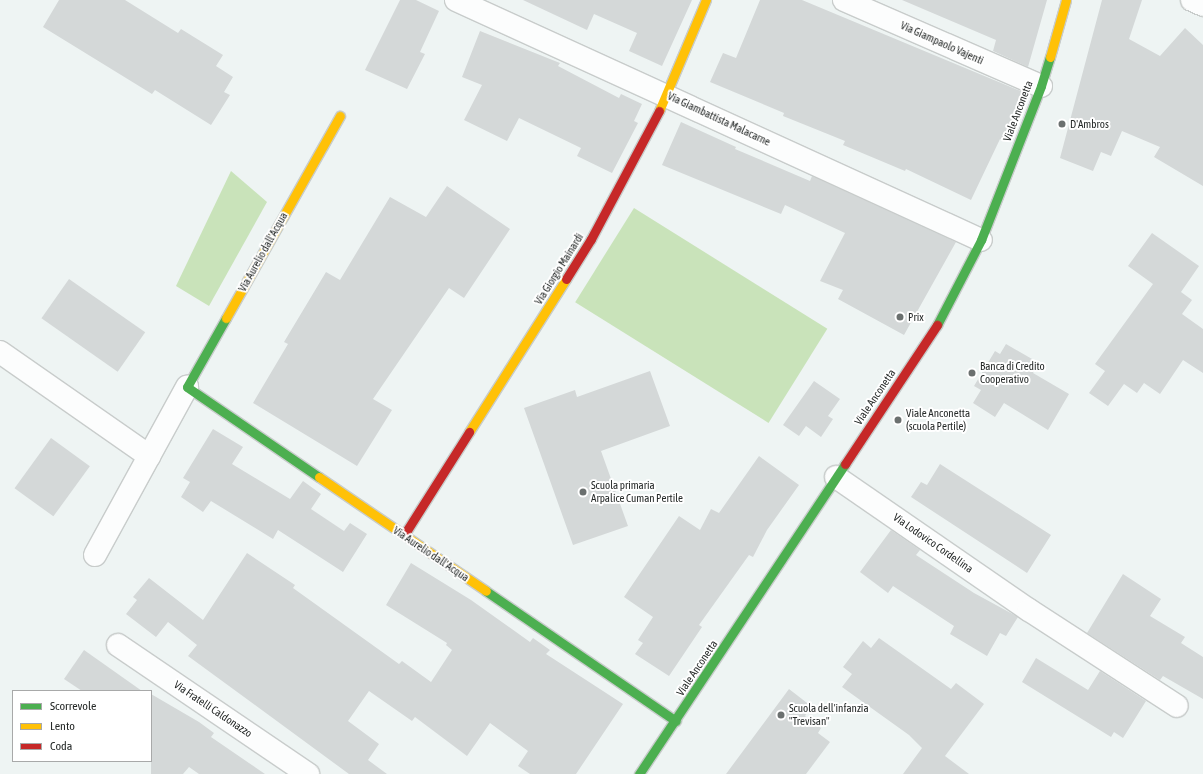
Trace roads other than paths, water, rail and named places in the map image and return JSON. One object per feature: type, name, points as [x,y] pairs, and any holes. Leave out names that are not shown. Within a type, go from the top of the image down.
[{"type":"street","name":"Via Giambattista Malacarne","points":[[456,0],[667,95],[981,240]]},
{"type":"street","name":"Via Giorgio Mainardi","points":[[404,535],[591,239],[667,95],[706,0]]},
{"type":"street","name":"Via Giampaolo Vajenti","points":[[844,0],[1041,86]]},
{"type":"street","name":"Viale Anconetta","points":[[639,774],[676,721],[930,336],[981,240],[1041,86],[1066,0]]},
{"type":"street","points":[[1192,0],[1203,5]]},
{"type":"street","name":"Via Aurelio dall'Acqua","points":[[96,555],[187,387],[340,116]]},
{"type":"street","points":[[0,352],[149,456]]},
{"type":"street","name":"Via Aurelio dall'Acqua","points":[[187,387],[676,721]]},
{"type":"street","name":"Via Lodovico Cordellina","points":[[836,477],[1029,610],[1177,706]]},
{"type":"street","name":"Via Fratelli Caldonazzo","points":[[118,645],[308,774]]},
{"type":"place","name":"D'Ambros","points":[[1062,124]]},
{"type":"place","name":"Prix","points":[[900,317]]},
{"type":"place","name":"Banca di Credito Cooperativo","points":[[972,373]]},
{"type":"place","name":"Viale Anconetta (scuola Pertile)","points":[[898,420]]},
{"type":"place","name":"Scuola primaria Arpalice Cuman Pertile","points":[[583,492]]},
{"type":"place","name":"Scuola dell'infanzia \"Trevisan\"","points":[[781,715]]}]
